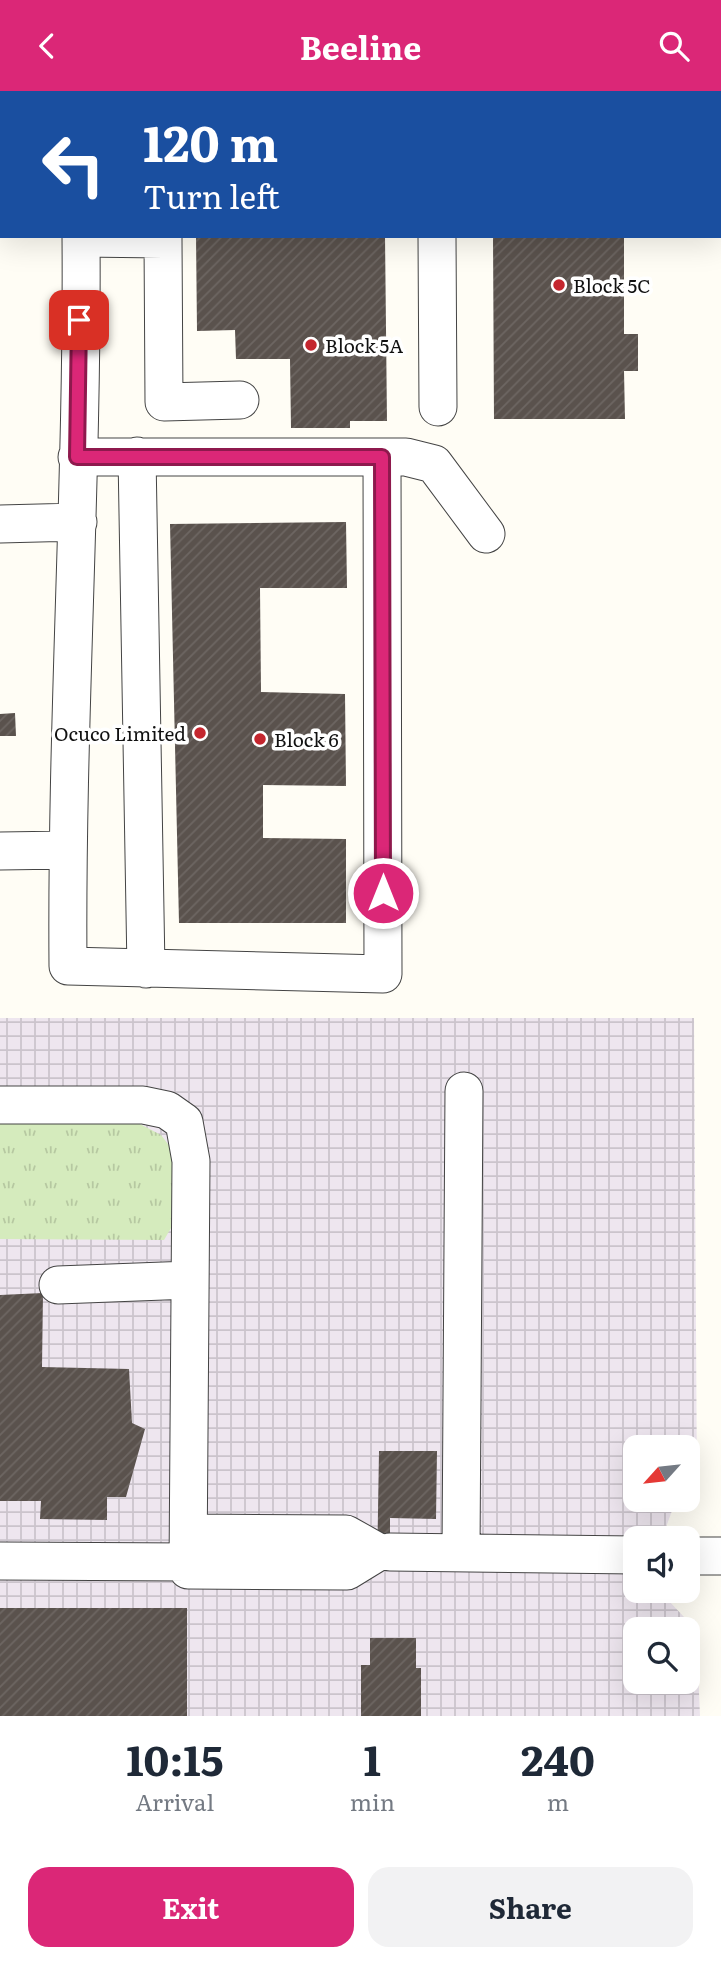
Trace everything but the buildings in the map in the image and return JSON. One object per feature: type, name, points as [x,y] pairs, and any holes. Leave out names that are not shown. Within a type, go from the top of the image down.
[{"type":"lane","points":[[81,238],[78,522],[67,850],[68,966],[383,974],[382,457]]},
{"type":"lane","points":[[163,238],[164,402],[240,400]]},
{"type":"lane","points":[[437,238],[438,407]]},
{"type":"lane","points":[[137,456],[146,969]]},
{"type":"lane","points":[[77,457],[406,457],[434,464],[486,534]]},
{"type":"lane","points":[[0,524],[78,522]]},
{"type":"lane","points":[[0,851],[67,850]]},
{"type":"lane","points":[[461,1553],[464,1091]]},
{"type":"lane","points":[[0,1105],[143,1105],[167,1110],[184,1122],[191,1161],[188,1555],[123,1562],[0,1561]]},
{"type":"lane","points":[[58,1285],[190,1280]]},
{"type":"lane","points":[[390,1552],[623,1555]]},
{"type":"lane","points":[[700,1556],[721,1556]]},
{"type":"shaded area","points":[[0,1018],[694,1018],[697,1435],[623,1435],[623,1512],[672,1512],[666,1526],[623,1526],[623,1603],[671,1603],[684,1617],[623,1617],[623,1694],[699,1694],[700,1716],[0,1716]]},
{"type":"green space","points":[[0,1122],[138,1123],[161,1135],[175,1153],[174,1223],[164,1240],[0,1239]]},
{"type":"place","name":"Block 5C","points":[[559,285]]},
{"type":"place","name":"Block 5A","points":[[311,345]]},
{"type":"place","name":"Ocuco Limited","points":[[200,733]]},
{"type":"place","name":"Block 6","points":[[260,739]]},
{"type":"route","points":[[79,320],[77,457],[382,457],[383,893]]}]
